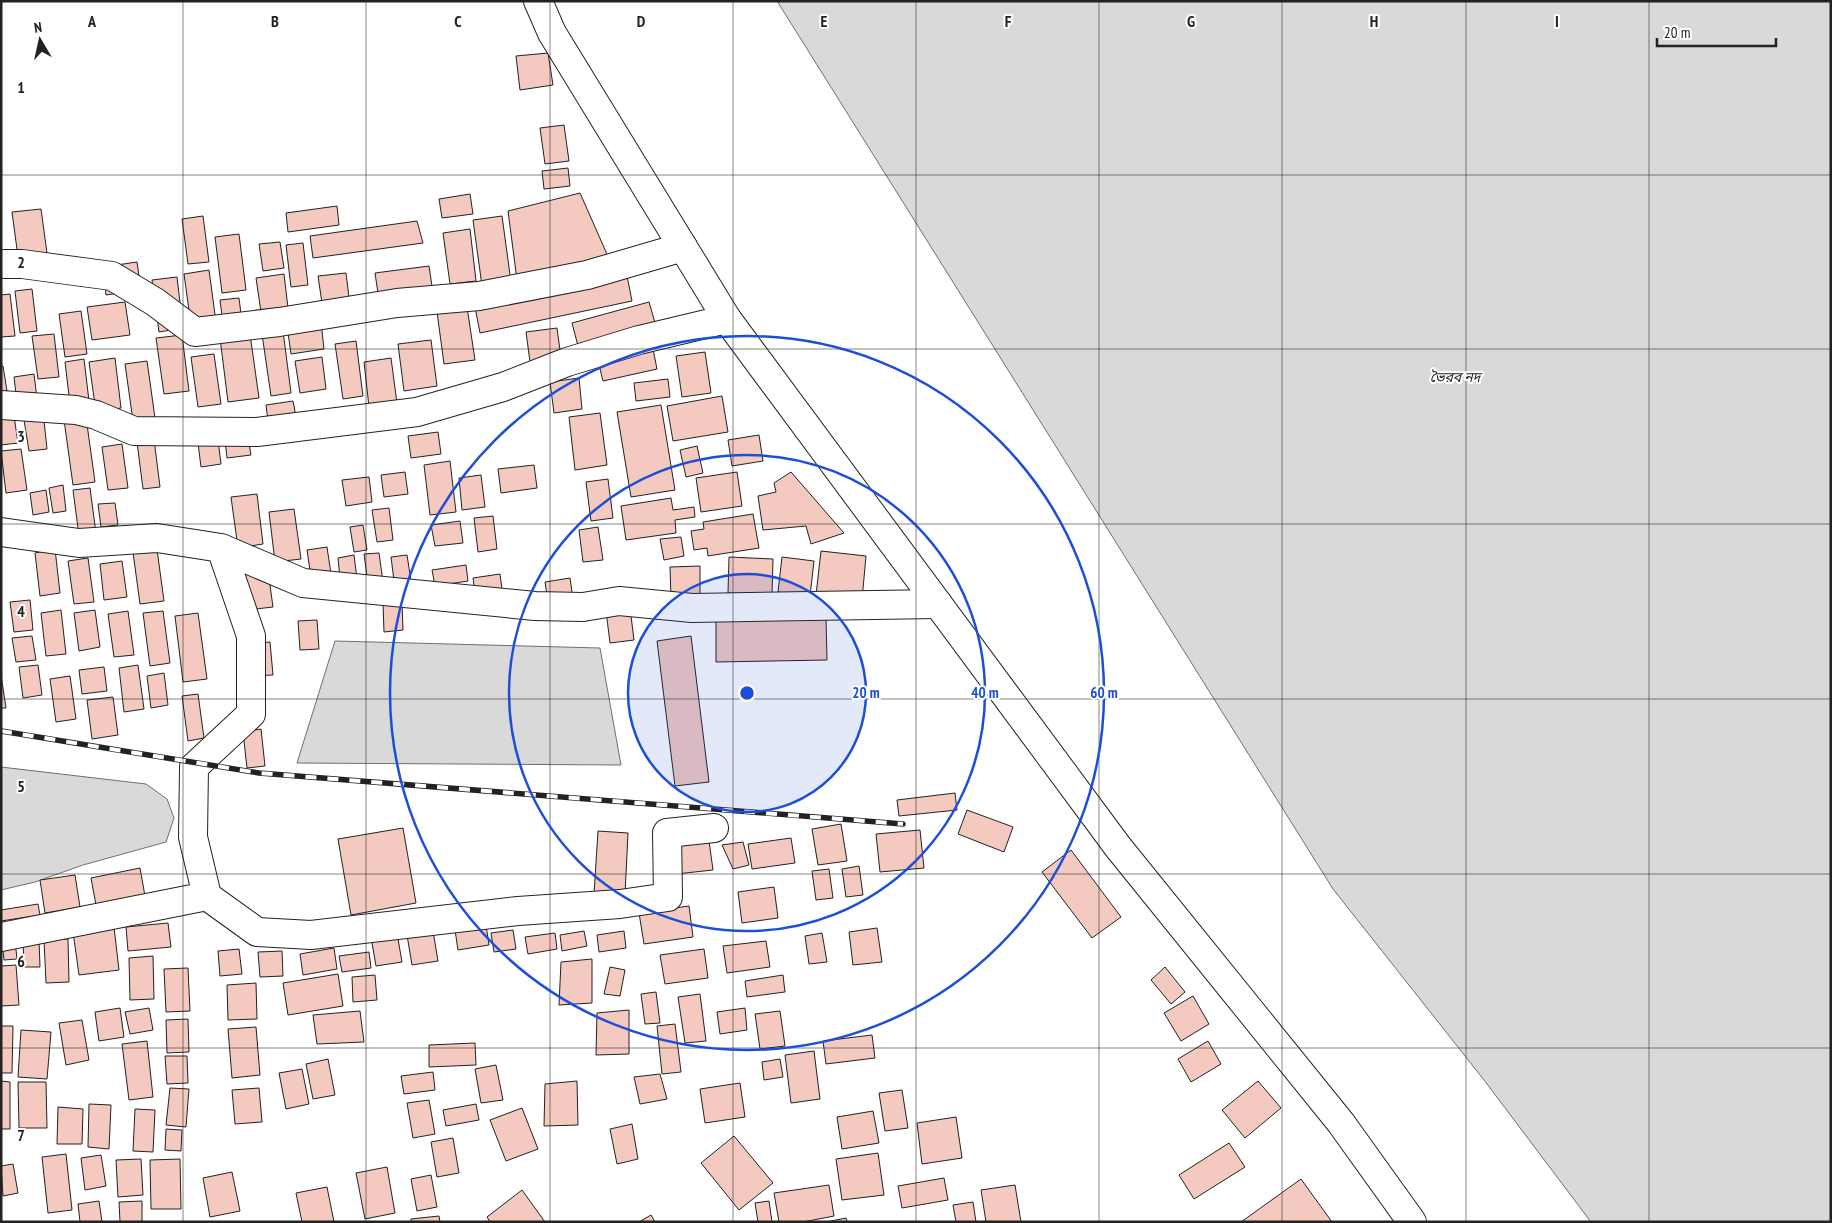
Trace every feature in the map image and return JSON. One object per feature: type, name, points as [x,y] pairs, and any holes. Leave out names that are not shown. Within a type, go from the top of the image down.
[{"type":"street","points":[[538,1],[552,33],[728,319],[1118,848],[1341,1124],[1412,1222]]},
{"type":"street","points":[[1,264],[22,264],[112,276],[155,302],[195,332],[279,322],[397,303],[479,296],[587,275],[683,246]]},
{"type":"street","points":[[1,405],[76,410],[96,415],[134,432],[257,432],[417,412],[503,387],[568,362],[639,340],[728,319]]},
{"type":"street","points":[[1,532],[79,543],[157,538],[221,548],[303,583],[535,606],[583,607],[619,601],[692,608],[938,604]]},
{"type":"street","points":[[221,548],[251,636],[251,714],[194,767],[193,837],[206,896],[257,932],[311,935],[518,911],[668,897],[667,833],[714,828]]},
{"type":"street","points":[[1,936],[206,896]]},
{"type":"water","name":"ভৈরব নদ","points":[[777,1],[1831,1],[1831,1222],[1591,1222],[1484,1080],[1333,889]]},
{"type":"water","points":[[335,641],[600,648],[621,765],[297,763]]},
{"type":"water","points":[[1,767],[146,784],[167,799],[174,818],[166,842],[83,865],[35,882],[1,890]]},
{"type":"building","points":[[548,53],[553,85],[520,90],[516,56]]},
{"type":"building","points":[[564,125],[569,161],[545,164],[540,128]]},
{"type":"building","points":[[568,168],[570,186],[544,189],[542,171]]},
{"type":"building","points":[[580,193],[610,261],[517,280],[508,211]]},
{"type":"building","points":[[470,194],[473,214],[442,218],[439,199]]},
{"type":"building","points":[[337,206],[339,225],[288,232],[286,213]]},
{"type":"building","points":[[41,209],[47,253],[18,257],[12,212]]},
{"type":"building","points":[[203,216],[209,262],[188,264],[182,219]]},
{"type":"building","points":[[502,216],[511,282],[482,286],[473,220]]},
{"type":"building","points":[[417,221],[423,243],[313,258],[310,236]]},
{"type":"building","points":[[470,229],[476,281],[450,284],[443,233]]},
{"type":"building","points":[[239,234],[246,290],[222,293],[215,237]]},
{"type":"building","points":[[280,242],[284,268],[263,271],[259,244]]},
{"type":"building","points":[[303,243],[308,285],[291,287],[286,245]]},
{"type":"building","points":[[137,262],[141,290],[106,295],[103,267]]},
{"type":"building","points":[[429,266],[433,293],[379,300],[375,273]]},
{"type":"building","points":[[209,270],[216,322],[191,325],[184,274]]},
{"type":"building","points":[[346,273],[350,306],[323,310],[318,276]]},
{"type":"building","points":[[284,274],[288,308],[261,312],[256,278]]},
{"type":"building","points":[[627,276],[632,301],[480,333],[475,307]]},
{"type":"building","points":[[177,277],[183,328],[159,332],[152,280]]},
{"type":"building","points":[[32,289],[37,331],[20,333],[15,291]]},
{"type":"building","points":[[10,294],[15,336],[1,337],[1,295]]},
{"type":"building","points":[[239,298],[242,322],[223,324],[220,300]]},
{"type":"building","points":[[125,302],[130,335],[92,340],[87,307]]},
{"type":"building","points":[[649,302],[656,326],[578,346],[572,323]]},
{"type":"building","points":[[467,307],[475,360],[444,364],[437,312]]},
{"type":"building","points":[[81,311],[87,354],[65,357],[59,314]]},
{"type":"building","points":[[321,322],[324,349],[291,354],[287,326]]},
{"type":"building","points":[[557,328],[561,358],[530,362],[526,332]]},
{"type":"building","points":[[283,331],[291,393],[271,396],[262,334]]},
{"type":"building","points":[[54,334],[59,377],[38,379],[32,336]]},
{"type":"building","points":[[250,334],[259,398],[228,402],[220,338]]},
{"type":"building","points":[[182,335],[189,391],[164,394],[156,338]]},
{"type":"building","points":[[431,340],[437,386],[404,391],[398,344]]},
{"type":"building","points":[[356,341],[363,396],[343,399],[335,344]]},
{"type":"building","points":[[652,344],[657,369],[603,381],[597,357]]},
{"type":"building","points":[[705,352],[711,393],[682,397],[676,356]]},
{"type":"building","points":[[214,354],[221,404],[198,407],[191,357]]},
{"type":"building","points":[[322,357],[326,389],[300,393],[295,361]]},
{"type":"building","points":[[115,358],[121,408],[96,412],[89,362]]},
{"type":"building","points":[[391,358],[397,403],[369,407],[364,362]]},
{"type":"building","points":[[84,359],[89,401],[70,404],[65,362]]},
{"type":"building","points":[[147,361],[156,425],[134,428],[125,364]]},
{"type":"building","points":[[1,366],[3,366],[7,391],[1,392]]},
{"type":"building","points":[[34,374],[37,399],[17,402],[14,377]]},
{"type":"building","points":[[579,378],[582,409],[554,413],[550,382]]},
{"type":"building","points":[[668,379],[670,397],[636,401],[634,383]]},
{"type":"building","points":[[722,396],[728,432],[673,441],[667,406]]},
{"type":"building","points":[[293,401],[296,417],[268,421],[266,405]]},
{"type":"building","points":[[661,405],[675,490],[631,497],[617,412]]},
{"type":"building","points":[[13,409],[18,443],[1,445],[1,410]]},
{"type":"building","points":[[43,411],[47,449],[29,451],[23,414]]},
{"type":"building","points":[[600,413],[607,465],[575,470],[569,417]]},
{"type":"building","points":[[86,417],[95,482],[73,485],[64,420]]},
{"type":"building","points":[[438,432],[441,454],[411,458],[408,436]]},
{"type":"building","points":[[759,435],[763,461],[732,466],[728,440]]},
{"type":"building","points":[[248,437],[251,455],[227,458],[225,440]]},
{"type":"building","points":[[154,439],[160,487],[143,489],[137,442]]},
{"type":"building","points":[[218,440],[221,464],[201,467],[198,443]]},
{"type":"building","points":[[122,444],[128,488],[108,490],[102,447]]},
{"type":"building","points":[[697,446],[703,473],[686,477],[680,450]]},
{"type":"building","points":[[21,449],[27,490],[6,493],[1,451]]},
{"type":"building","points":[[450,461],[456,512],[430,515],[424,465]]},
{"type":"building","points":[[534,465],[537,488],[501,493],[498,469]]},
{"type":"building","points":[[405,472],[408,494],[384,497],[381,475]]},
{"type":"building","points":[[737,472],[742,506],[701,512],[696,478]]},
{"type":"building","points":[[791,472],[844,533],[811,544],[806,526],[763,530],[758,496],[776,492],[774,483]]},
{"type":"building","points":[[481,475],[485,507],[462,510],[459,478]]},
{"type":"building","points":[[369,477],[372,502],[346,506],[342,480]]},
{"type":"building","points":[[608,479],[613,518],[591,521],[586,482]]},
{"type":"building","points":[[63,485],[66,511],[53,513],[49,488]]},
{"type":"building","points":[[90,488],[96,533],[79,536],[73,490]]},
{"type":"building","points":[[46,490],[49,512],[33,515],[30,493]]},
{"type":"building","points":[[257,494],[263,544],[238,548],[231,497]]},
{"type":"building","points":[[671,498],[673,510],[694,507],[695,517],[675,520],[676,533],[626,540],[621,506]]},
{"type":"building","points":[[115,503],[118,525],[101,527],[98,504]]},
{"type":"building","points":[[389,508],[393,540],[377,542],[372,510]]},
{"type":"building","points":[[294,509],[301,559],[275,562],[269,512]]},
{"type":"building","points":[[753,514],[759,548],[708,556],[707,548],[694,550],[691,531],[704,529],[703,522]]},
{"type":"building","points":[[493,516],[497,549],[478,552],[474,518]]},
{"type":"building","points":[[460,521],[463,543],[435,546],[431,525]]},
{"type":"building","points":[[363,525],[367,550],[354,552],[350,527]]},
{"type":"building","points":[[598,527],[603,560],[583,562],[579,530]]},
{"type":"building","points":[[681,537],[684,556],[664,560],[660,539]]},
{"type":"building","points":[[156,542],[164,601],[140,604],[132,545]]},
{"type":"building","points":[[327,547],[331,574],[311,577],[307,550]]},
{"type":"building","points":[[55,549],[60,593],[40,596],[35,553]]},
{"type":"building","points":[[821,551],[866,556],[862,600],[816,595]]},
{"type":"building","points":[[379,553],[383,582],[368,584],[364,554]]},
{"type":"building","points":[[354,555],[358,587],[341,589],[338,558]]},
{"type":"building","points":[[407,555],[412,587],[395,589],[391,557]]},
{"type":"building","points":[[729,557],[773,559],[772,595],[728,593]]},
{"type":"building","points":[[782,557],[814,561],[810,596],[778,592]]},
{"type":"building","points":[[88,558],[94,602],[74,604],[68,561]]},
{"type":"building","points":[[122,561],[127,597],[104,600],[100,564]]},
{"type":"building","points":[[466,565],[468,581],[435,586],[432,570]]},
{"type":"building","points":[[700,566],[700,598],[671,599],[670,567]]},
{"type":"building","points":[[268,571],[273,607],[247,610],[242,574]]},
{"type":"building","points":[[500,574],[502,589],[475,593],[473,578]]},
{"type":"building","points":[[570,578],[573,599],[548,602],[545,582]]},
{"type":"building","points":[[30,600],[33,630],[14,632],[10,602]]},
{"type":"building","points":[[402,602],[403,630],[384,632],[383,603]]},
{"type":"building","points":[[630,608],[634,640],[610,643],[606,611]]},
{"type":"building","points":[[61,610],[66,654],[46,656],[41,613]]},
{"type":"building","points":[[95,610],[100,647],[79,651],[74,613]]},
{"type":"building","points":[[128,611],[134,655],[114,657],[108,614]]},
{"type":"building","points":[[163,611],[170,663],[150,666],[143,613]]},
{"type":"building","points":[[198,613],[207,679],[183,682],[175,616]]},
{"type":"building","points":[[826,618],[827,660],[716,662],[716,619]]},
{"type":"building","points":[[317,620],[319,649],[300,650],[298,621]]},
{"type":"building","points":[[32,636],[36,660],[16,662],[12,638]]},
{"type":"building","points":[[691,636],[709,782],[675,786],[657,641]]},
{"type":"building","points":[[270,642],[273,675],[246,676],[243,644]]},
{"type":"building","points":[[38,665],[42,695],[23,698],[19,667]]},
{"type":"building","points":[[138,665],[144,709],[124,712],[119,668]]},
{"type":"building","points":[[104,667],[107,691],[82,694],[79,670]]},
{"type":"building","points":[[164,673],[168,705],[151,708],[147,676]]},
{"type":"building","points":[[1,675],[6,708],[1,708]]},
{"type":"building","points":[[70,676],[76,719],[56,722],[50,679]]},
{"type":"building","points":[[198,694],[204,738],[188,741],[182,696]]},
{"type":"building","points":[[113,697],[118,735],[92,739],[87,700]]},
{"type":"building","points":[[261,729],[265,766],[247,768],[243,732]]},
{"type":"building","points":[[955,793],[957,810],[899,816],[897,800]]},
{"type":"building","points":[[967,810],[1013,827],[1004,852],[958,834]]},
{"type":"building","points":[[841,824],[847,861],[818,865],[812,829]]},
{"type":"building","points":[[403,828],[416,903],[351,915],[338,839]]},
{"type":"building","points":[[920,830],[924,868],[880,872],[876,834]]},
{"type":"building","points":[[598,831],[628,833],[625,895],[594,894]]},
{"type":"building","points":[[791,838],[795,863],[752,869],[748,844]]},
{"type":"building","points":[[709,841],[713,870],[676,874],[674,845]]},
{"type":"building","points":[[743,842],[749,865],[733,869],[722,845]]},
{"type":"building","points":[[1071,850],[1121,917],[1092,938],[1042,872]]},
{"type":"building","points":[[859,866],[863,895],[846,897],[842,869]]},
{"type":"building","points":[[140,868],[145,896],[96,905],[91,878]]},
{"type":"building","points":[[829,869],[833,898],[816,900],[812,871]]},
{"type":"building","points":[[75,875],[80,907],[45,913],[40,880]]},
{"type":"building","points":[[774,887],[778,918],[742,923],[738,892]]},
{"type":"building","points":[[38,904],[40,915],[1,921],[1,910]]},
{"type":"building","points":[[689,906],[693,937],[644,944],[639,913]]},
{"type":"building","points":[[168,923],[171,947],[128,951],[126,927]]},
{"type":"building","points":[[486,925],[489,945],[458,950],[455,930]]},
{"type":"building","points":[[114,927],[119,970],[79,975],[73,932]]},
{"type":"building","points":[[877,928],[882,962],[853,965],[849,932]]},
{"type":"building","points":[[513,930],[516,949],[494,952],[491,933]]},
{"type":"building","points":[[433,931],[438,961],[412,965],[407,935]]},
{"type":"building","points":[[584,931],[587,946],[562,951],[560,935]]},
{"type":"building","points":[[624,931],[626,948],[599,952],[597,935]]},
{"type":"building","points":[[397,933],[402,962],[376,966],[371,937]]},
{"type":"building","points":[[555,933],[557,949],[528,954],[525,937]]},
{"type":"building","points":[[822,933],[827,962],[809,964],[805,936]]},
{"type":"building","points":[[68,939],[69,982],[46,983],[44,940]]},
{"type":"building","points":[[15,940],[17,959],[4,960],[2,942]]},
{"type":"building","points":[[23,940],[39,940],[40,967],[24,967]]},
{"type":"building","points":[[766,941],[770,967],[727,973],[723,946]]},
{"type":"building","points":[[334,948],[337,969],[303,975],[300,954]]},
{"type":"building","points":[[239,949],[242,974],[220,976],[218,951]]},
{"type":"building","points":[[704,949],[708,978],[665,984],[660,955]]},
{"type":"building","points":[[282,951],[283,976],[260,977],[258,952]]},
{"type":"building","points":[[369,952],[371,968],[342,972],[339,956]]},
{"type":"building","points":[[153,956],[154,999],[130,1000],[129,958]]},
{"type":"building","points":[[592,959],[592,1003],[559,1005],[561,962]]},
{"type":"building","points":[[16,965],[19,1005],[1,1006],[1,966]]},
{"type":"building","points":[[610,967],[625,970],[620,996],[604,994]]},
{"type":"building","points":[[1165,967],[1185,992],[1171,1004],[1151,980]]},
{"type":"building","points":[[188,968],[190,1011],[166,1012],[164,969]]},
{"type":"building","points":[[338,974],[343,1006],[288,1015],[283,983]]},
{"type":"building","points":[[375,975],[377,1000],[353,1002],[352,977]]},
{"type":"building","points":[[783,975],[785,992],[747,997],[745,981]]},
{"type":"building","points":[[256,983],[257,1019],[228,1020],[227,985]]},
{"type":"building","points":[[656,992],[660,1023],[645,1024],[641,994]]},
{"type":"building","points":[[700,994],[706,1041],[685,1043],[678,997]]},
{"type":"building","points":[[1193,996],[1209,1024],[1181,1041],[1164,1013]]},
{"type":"building","points":[[120,1008],[124,1037],[99,1041],[95,1012]]},
{"type":"building","points":[[149,1008],[153,1030],[130,1034],[125,1012]]},
{"type":"building","points":[[745,1008],[747,1030],[720,1034],[717,1012]]},
{"type":"building","points":[[629,1010],[629,1054],[596,1055],[597,1013]]},
{"type":"building","points":[[360,1011],[364,1042],[317,1044],[313,1015]]},
{"type":"building","points":[[780,1011],[785,1046],[760,1049],[755,1014]]},
{"type":"building","points":[[188,1019],[189,1052],[167,1053],[166,1020]]},
{"type":"building","points":[[82,1020],[89,1060],[66,1065],[59,1023]]},
{"type":"building","points":[[675,1024],[681,1072],[662,1074],[657,1026]]},
{"type":"building","points":[[1,1026],[13,1026],[12,1073],[1,1073]]},
{"type":"building","points":[[256,1027],[260,1075],[232,1078],[228,1029]]},
{"type":"building","points":[[21,1030],[51,1032],[47,1079],[18,1077]]},
{"type":"building","points":[[872,1035],[875,1058],[826,1064],[823,1041]]},
{"type":"building","points":[[147,1041],[153,1097],[129,1100],[122,1044]]},
{"type":"building","points":[[1208,1041],[1221,1064],[1191,1082],[1178,1059]]},
{"type":"building","points":[[475,1043],[476,1065],[429,1067],[429,1045]]},
{"type":"building","points":[[814,1051],[820,1099],[791,1103],[785,1055]]},
{"type":"building","points":[[165,1056],[187,1056],[188,1083],[167,1084]]},
{"type":"building","points":[[328,1059],[335,1095],[313,1099],[306,1064]]},
{"type":"building","points":[[780,1059],[783,1077],[764,1080],[762,1062]]},
{"type":"building","points":[[496,1065],[503,1100],[481,1103],[475,1069]]},
{"type":"building","points":[[302,1069],[309,1104],[286,1109],[279,1073]]},
{"type":"building","points":[[433,1072],[435,1090],[404,1094],[401,1076]]},
{"type":"building","points":[[660,1074],[667,1099],[640,1104],[634,1077]]},
{"type":"building","points":[[1,1081],[10,1082],[10,1129],[1,1129]]},
{"type":"building","points":[[577,1081],[578,1125],[544,1126],[545,1084]]},
{"type":"building","points":[[1258,1081],[1281,1108],[1245,1138],[1222,1110]]},
{"type":"building","points":[[18,1082],[46,1082],[47,1128],[19,1128]]},
{"type":"building","points":[[740,1083],[745,1117],[705,1123],[700,1089]]},
{"type":"building","points":[[170,1088],[189,1089],[186,1127],[166,1125]]},
{"type":"building","points":[[259,1088],[262,1122],[235,1124],[232,1090]]},
{"type":"building","points":[[902,1090],[908,1128],[885,1131],[879,1093]]},
{"type":"building","points":[[429,1100],[435,1134],[413,1138],[407,1103]]},
{"type":"building","points":[[89,1104],[111,1105],[109,1149],[88,1147]]},
{"type":"building","points":[[476,1104],[479,1120],[446,1126],[443,1110]]},
{"type":"building","points":[[58,1107],[83,1109],[82,1144],[57,1144]]},
{"type":"building","points":[[522,1108],[538,1149],[506,1161],[490,1120]]},
{"type":"building","points":[[135,1109],[155,1110],[153,1152],[133,1151]]},
{"type":"building","points":[[873,1111],[879,1143],[842,1149],[837,1117]]},
{"type":"building","points":[[956,1117],[962,1158],[922,1164],[917,1123]]},
{"type":"building","points":[[632,1124],[638,1159],[617,1164],[610,1129]]},
{"type":"building","points":[[166,1129],[182,1130],[181,1151],[165,1150]]},
{"type":"building","points":[[734,1136],[773,1183],[739,1210],[701,1163]]},
{"type":"building","points":[[453,1138],[459,1173],[437,1177],[431,1142]]},
{"type":"building","points":[[1229,1143],[1245,1167],[1194,1199],[1179,1175]]},
{"type":"building","points":[[878,1153],[884,1195],[842,1200],[836,1159]]},
{"type":"building","points":[[66,1154],[72,1210],[48,1213],[42,1157]]},
{"type":"building","points":[[101,1155],[106,1186],[85,1190],[81,1158]]},
{"type":"building","points":[[141,1159],[143,1195],[118,1197],[116,1160]]},
{"type":"building","points":[[180,1159],[181,1209],[151,1209],[150,1160]]},
{"type":"building","points":[[13,1164],[18,1193],[3,1196],[1,1166]]},
{"type":"building","points":[[387,1167],[395,1213],[365,1219],[356,1173]]},
{"type":"building","points":[[232,1172],[240,1211],[210,1217],[203,1178]]},
{"type":"building","points":[[431,1175],[437,1207],[417,1211],[411,1179]]},
{"type":"building","points":[[944,1178],[948,1200],[902,1208],[898,1186]]},
{"type":"building","points":[[1301,1179],[1332,1222],[1241,1222]]},
{"type":"building","points":[[829,1185],[834,1216],[803,1222],[779,1222],[774,1193]]},
{"type":"building","points":[[1015,1185],[1021,1222],[986,1222],[981,1190]]},
{"type":"building","points":[[327,1187],[334,1222],[302,1222],[296,1193]]},
{"type":"building","points":[[522,1190],[545,1222],[490,1222],[487,1217]]},
{"type":"building","points":[[99,1201],[102,1222],[80,1222],[78,1204]]},
{"type":"building","points":[[142,1201],[142,1222],[120,1222],[119,1202]]},
{"type":"building","points":[[769,1201],[772,1222],[758,1222],[755,1203]]},
{"type":"building","points":[[973,1202],[976,1222],[956,1222],[953,1205]]},
{"type":"building","points":[[651,1215],[655,1222],[639,1222]]},
{"type":"building","points":[[439,1216],[440,1222],[411,1222],[411,1219]]},
{"type":"building","points":[[846,1218],[847,1222],[826,1222]]},
{"type":"railway","points":[[1,731],[259,773],[903,824]]}]
